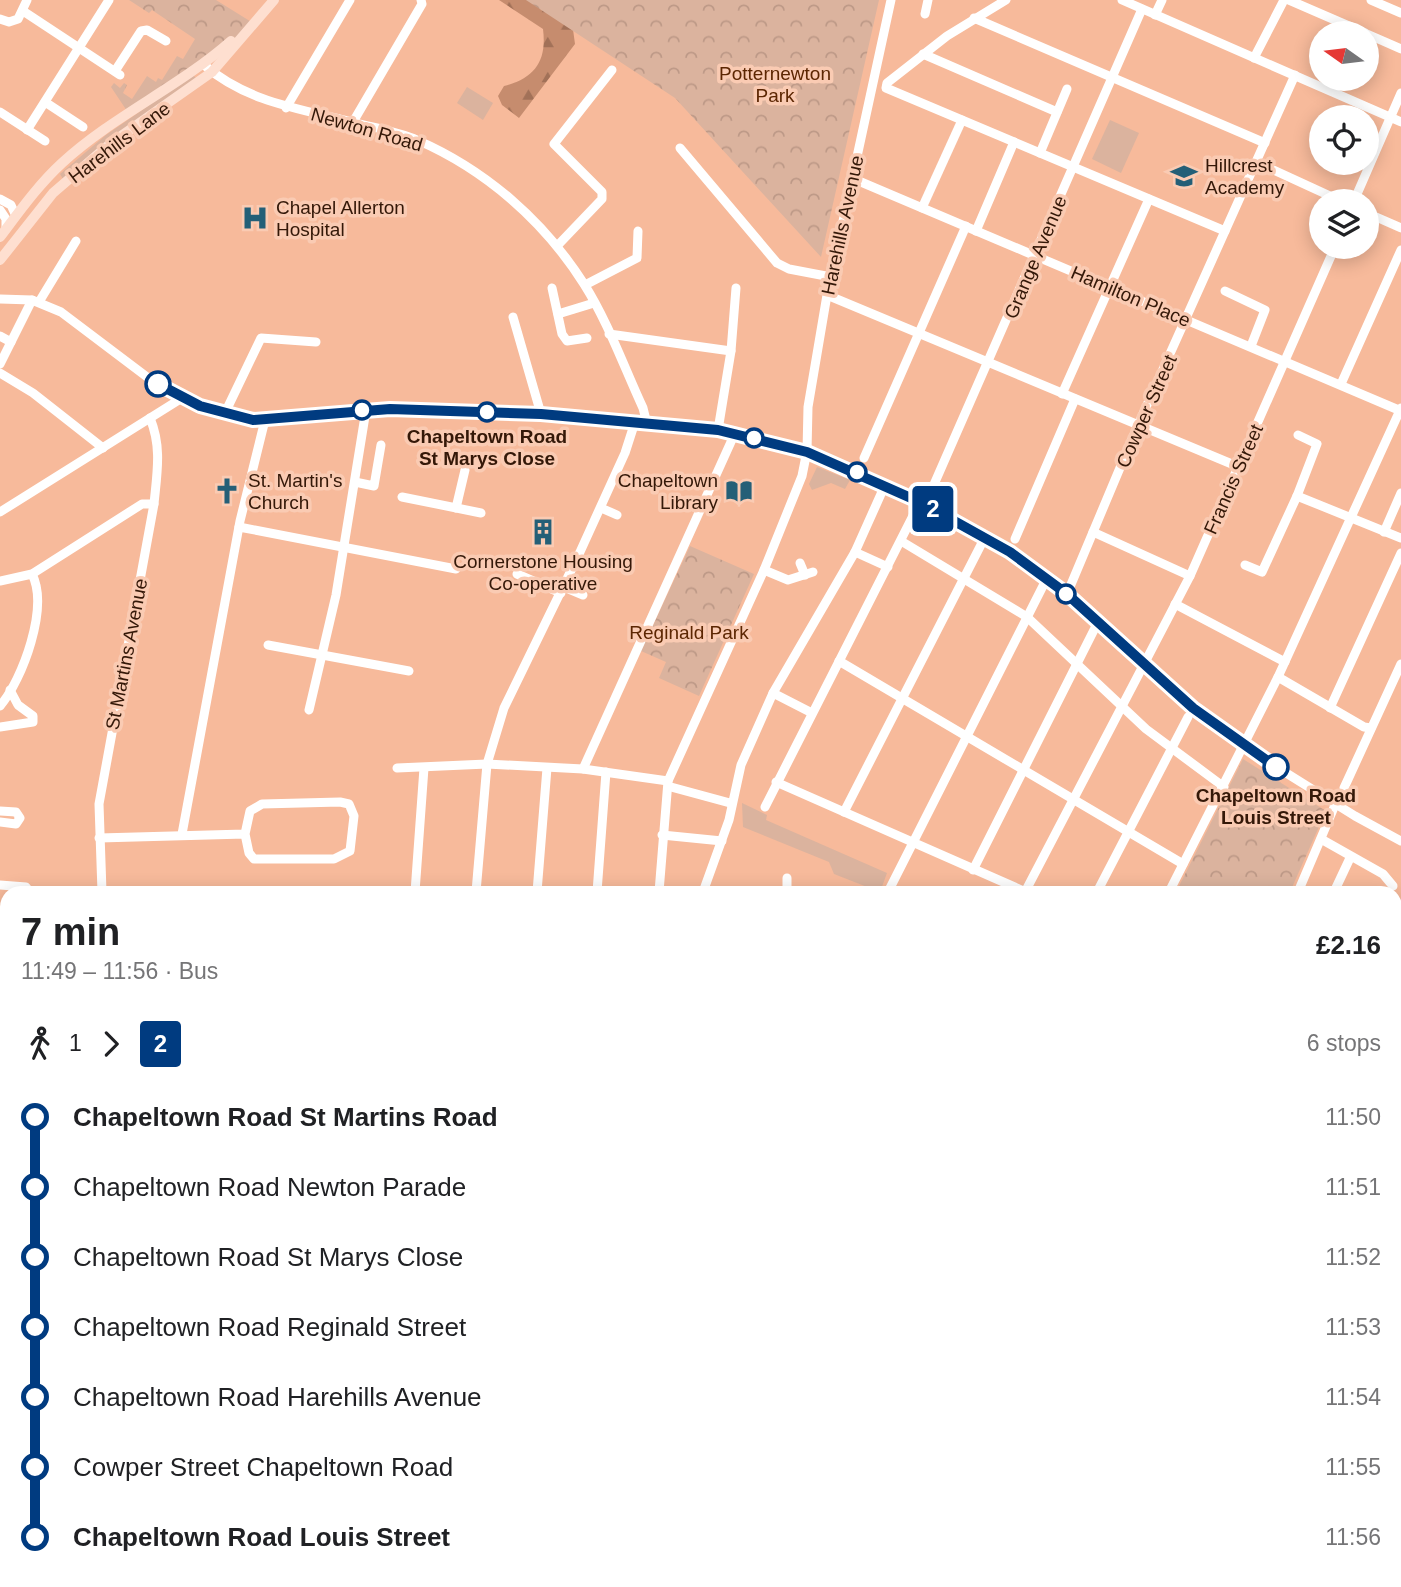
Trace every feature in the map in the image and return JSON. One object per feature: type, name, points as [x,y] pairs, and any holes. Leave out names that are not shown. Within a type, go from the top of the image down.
[{"type":"main road","name":"Harehills Lane","points":[[0,260],[53,193],[111,143],[208,69],[274,0]]},
{"type":"main road","name":"Harehills Lane","points":[[3,233],[13,211],[29,200],[72,155],[116,122],[208,69]]},
{"type":"main road","points":[[13,211],[23,216],[45,195],[53,193]]},
{"type":"main road","points":[[13,211],[19,233]]},
{"type":"street","points":[[0,19],[14,21],[23,11],[27,0]]},
{"type":"street","points":[[27,130],[109,0]]},
{"type":"street","points":[[286,108],[350,0]]},
{"type":"street","points":[[353,122],[422,4],[421,0]]},
{"type":"street","name":"Harehills Avenue","points":[[659,886],[662,835],[669,785],[764,570],[800,481],[807,452],[808,407],[827,295],[891,0]]},
{"type":"street","points":[[925,14],[928,0]]},
{"type":"street","points":[[1006,0],[974,18],[923,54],[887,83],[888,89],[1226,231]]},
{"type":"street","points":[[1122,0],[1401,122]]},
{"type":"street","points":[[1156,15],[1162,0]]},
{"type":"street","points":[[1254,58],[1286,0],[1335,21]]},
{"type":"street","points":[[1371,0],[1401,13]]},
{"type":"street","name":"Grange Avenue","points":[[765,807],[922,503],[989,363],[1142,9]]},
{"type":"street","points":[[23,11],[117,73],[141,31],[146,30],[166,41]]},
{"type":"street","points":[[974,18],[1265,143]]},
{"type":"street","points":[[1379,40],[1401,49]]},
{"type":"street","points":[[923,54],[1057,112]]},
{"type":"street","name":"Newton Road","points":[[208,69],[250,95],[286,108],[416,139],[465,166],[506,194],[558,245],[585,285],[648,424]]},
{"type":"street","points":[[558,245],[602,199],[601,192],[554,144],[612,70]]},
{"type":"street","name":"Cowper Street","points":[[1067,594],[1138,425],[1295,75]]},
{"type":"street","points":[[1040,153],[1067,89]]},
{"type":"street","points":[[1359,189],[1401,93]]},
{"type":"street","points":[[44,102],[83,127]]},
{"type":"street","points":[[0,112],[45,141]]},
{"type":"street","points":[[922,208],[962,120]]},
{"type":"street","points":[[976,231],[1014,142]]},
{"type":"street","points":[[680,148],[776,263],[789,270],[831,277]]},
{"type":"street","points":[[1256,162],[1315,189]]},
{"type":"street","name":"Hamilton Place","points":[[861,182],[1401,410]]},
{"type":"street","points":[[0,199],[13,211]]},
{"type":"street","points":[[1062,394],[1149,199]]},
{"type":"street","points":[[1,211],[13,211]]},
{"type":"street","points":[[1,211],[6,219],[3,233]]},
{"type":"street","points":[[1379,218],[1401,228]]},
{"type":"street","points":[[864,458],[966,226]]},
{"type":"street","points":[[585,285],[637,258],[638,231]]},
{"type":"street","points":[[0,364],[35,301],[76,241]]},
{"type":"street","points":[[1341,384],[1401,250]]},
{"type":"street","name":"Francis Street","points":[[1029,886],[1190,576],[1330,259]]},
{"type":"street","points":[[552,288],[562,334],[567,341],[587,338]]},
{"type":"street","points":[[718,430],[731,351],[736,288]]},
{"type":"street","points":[[1225,291],[1265,310],[1251,346]]},
{"type":"street","points":[[827,295],[1239,467]]},
{"type":"street","points":[[2,297],[35,301],[61,312],[127,364],[182,398],[224,415],[265,420],[366,410],[419,408],[541,414],[718,430],[807,452],[885,485],[985,537],[1067,594],[1190,713],[1335,805],[1401,841]]},
{"type":"street","points":[[558,314],[594,303]]},
{"type":"street","points":[[513,317],[541,414]]},
{"type":"street","points":[[609,334],[731,351]]},
{"type":"street","points":[[0,336],[11,342]]},
{"type":"street","points":[[224,415],[261,338],[316,342]]},
{"type":"street","points":[[0,373],[33,393],[103,448]]},
{"type":"street","points":[[0,512],[182,398]]},
{"type":"street","points":[[1015,539],[1075,399]]},
{"type":"street","points":[[310,710],[345,547],[366,410]]},
{"type":"street","points":[[1172,886],[1278,677],[1401,410]]},
{"type":"street","name":"St Martins Avenue","points":[[102,886],[99,838],[103,779],[154,504],[159,457],[158,435],[150,418]]},
{"type":"street","points":[[182,834],[239,527],[265,420]]},
{"type":"street","points":[[477,886],[487,764],[504,708],[601,508],[635,422]]},
{"type":"street","points":[[583,769],[735,433]]},
{"type":"street","points":[[1245,565],[1262,572],[1297,496],[1317,443],[1298,435]]},
{"type":"street","points":[[355,482],[374,486],[381,445]]},
{"type":"street","points":[[456,508],[465,470]]},
{"type":"street","points":[[704,886],[722,841],[741,765],[773,693],[855,552],[885,485]]},
{"type":"street","points":[[1384,532],[1401,493]]},
{"type":"street","points":[[1297,496],[1401,538]]},
{"type":"street","points":[[402,497],[481,513]]},
{"type":"street","points":[[0,581],[32,574],[142,504],[154,504]]},
{"type":"street","points":[[601,508],[617,515]]},
{"type":"street","points":[[239,527],[456,569]]},
{"type":"street","points":[[1093,532],[1190,576]]},
{"type":"street","points":[[844,812],[985,537]]},
{"type":"street","points":[[901,541],[1027,617],[1121,706],[1171,748],[1224,787]]},
{"type":"street","points":[[855,552],[888,567]]},
{"type":"street","points":[[1330,708],[1401,552]]},
{"type":"street","points":[[764,570],[788,580],[809,574],[800,563]]},
{"type":"street","points":[[0,706],[10,690],[35,625],[36,583],[32,574]]},
{"type":"street","points":[[517,574],[583,595]]},
{"type":"street","points":[[891,886],[1047,578]]},
{"type":"street","points":[[1175,604],[1285,662]]},
{"type":"street","points":[[973,870],[1098,622]]},
{"type":"street","points":[[268,645],[409,671]]},
{"type":"street","points":[[839,661],[1183,864]]},
{"type":"street","points":[[1344,788],[1401,664]]},
{"type":"street","points":[[1278,677],[1364,727],[1371,728]]},
{"type":"street","points":[[0,727],[33,723],[33,716],[18,705],[10,690]]},
{"type":"street","points":[[773,693],[812,713]]},
{"type":"street","points":[[1100,886],[1190,713]]},
{"type":"street","points":[[397,768],[487,764],[583,769],[669,785],[730,803]]},
{"type":"street","points":[[415,886],[424,768]]},
{"type":"street","points":[[537,886],[547,768]]},
{"type":"street","points":[[597,886],[606,772]]},
{"type":"street","points":[[776,782],[1012,886]]},
{"type":"street","points":[[340,802],[349,804],[354,816],[350,851],[334,859],[254,859],[249,853],[245,834],[250,811],[262,804],[340,802]]},
{"type":"street","points":[[1301,886],[1335,805]]},
{"type":"street","points":[[0,811],[16,812],[20,818],[16,824],[0,822]]},
{"type":"street","points":[[99,838],[245,834]]},
{"type":"street","points":[[662,835],[722,841]]},
{"type":"street","points":[[1321,839],[1350,858],[1383,874],[1393,886]]},
{"type":"street","points":[[1337,886],[1350,858]]},
{"type":"street","points":[[787,878],[787,886]]},
{"type":"green space","points":[[129,0],[216,0],[253,23],[245,32],[129,114],[111,87],[114,83],[120,88],[124,83],[127,85],[123,93],[132,99],[147,76],[156,82],[158,78],[162,80],[177,56],[183,59],[195,39],[152,10],[149,13]]},
{"type":"green space","points":[[499,0],[569,0],[575,44],[519,118],[502,105],[498,96],[504,86],[524,78],[537,66],[543,50],[543,29]]},
{"type":"green space","name":"Potternewton Park","points":[[526,0],[879,0],[821,257],[675,98]]},
{"type":"green space","points":[[193,75],[196,78],[63,179],[60,174],[106,135]]},
{"type":"green space","points":[[467,87],[493,103],[483,120],[457,103]]},
{"type":"green space","points":[[1110,120],[1139,133],[1121,173],[1092,159]]},
{"type":"green space","points":[[817,467],[850,480],[845,489],[831,483],[812,490],[809,484]]},
{"type":"green space","name":"Reginald Park","points":[[690,546],[754,574],[699,696],[659,678],[666,662],[641,651]]},
{"type":"green space","points":[[1243,759],[1326,811],[1293,886],[1179,886]]},
{"type":"green space","points":[[742,803],[767,815],[766,820],[887,873],[882,886],[865,886],[834,874],[829,862],[743,827]]},
{"type":"bus line","name":"2","points":[[158,384],[200,406],[224,415],[253,420],[419,408],[541,414],[718,430],[807,452],[920,502],[1010,552],[1067,594],[1193,708],[1276,767]]},
{"type":"place","name":"Hillcrest Academy","points":[[1184,176]]},
{"type":"place","name":"Chapel Allerton Hospital","points":[[255,218]]},
{"type":"place","name":"Chapeltown Road St Marys Close","points":[[487,412]]},
{"type":"place","name":"St. Martin's Church","points":[[227,491]]},
{"type":"place","name":"Chapeltown Library","points":[[739,491]]},
{"type":"place","name":"Cornerstone Housing Co-operative","points":[[543,532]]},
{"type":"place","name":"Chapeltown Road Louis Street","points":[[1276,767]]}]
